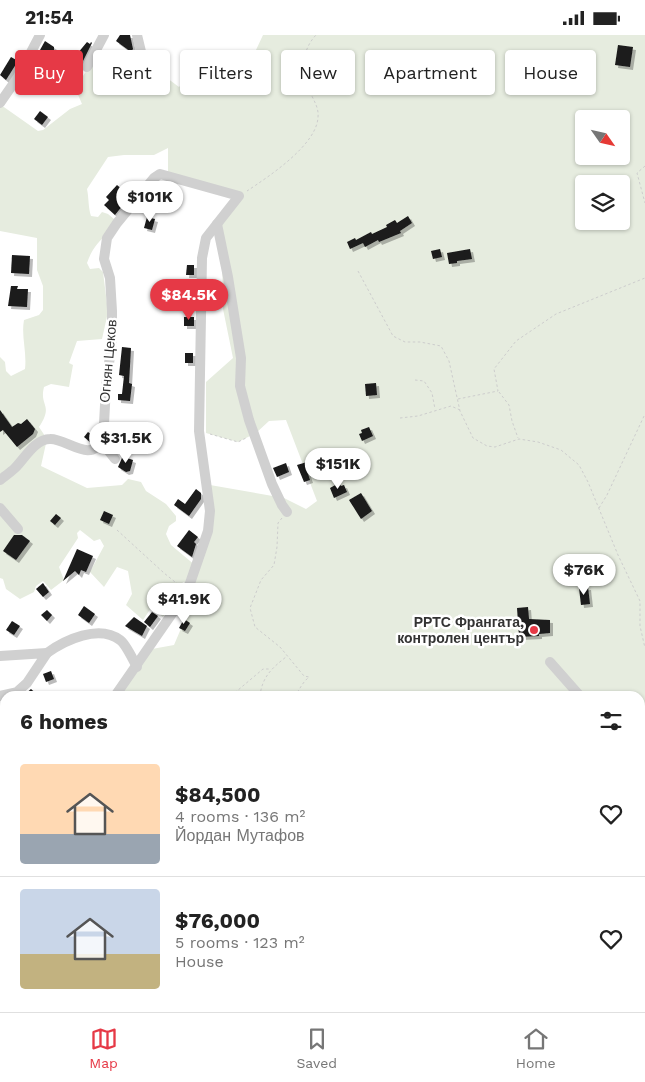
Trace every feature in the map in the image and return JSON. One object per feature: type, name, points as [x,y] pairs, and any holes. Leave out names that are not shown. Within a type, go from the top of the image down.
[{"type":"street","points":[[0,103],[18,77],[40,35]]},
{"type":"street","points":[[87,67],[104,35]]},
{"type":"street","points":[[137,35],[141,50]]},
{"type":"street","name":"Огнян Цеков","points":[[100,440],[99,433],[104,424],[106,386],[112,341],[110,277],[104,259],[107,238],[154,178],[160,174],[239,196]]},
{"type":"street","points":[[119,691],[137,667],[187,591],[208,531],[210,511],[199,434],[202,258],[206,238],[239,196]]},
{"type":"street","points":[[217,223],[241,358],[240,386],[254,434],[272,484],[287,512]]},
{"type":"street","points":[[0,480],[14,469],[36,446],[47,439],[55,439],[91,451],[96,449],[100,440],[115,459]]},
{"type":"street","points":[[0,509],[18,529]]},
{"type":"street","points":[[18,691],[27,683],[47,653],[71,640],[99,633],[106,633],[122,641],[137,667]]},
{"type":"street","points":[[0,656],[47,653]]},
{"type":"street","points":[[550,662],[576,691]]},
{"type":"path","points":[[239,196],[267,177],[297,152],[312,136],[318,119],[318,108],[309,90],[302,64],[309,43],[316,35]]},
{"type":"path","points":[[645,166],[637,173],[645,203]]},
{"type":"path","points":[[358,271],[393,336],[405,342],[420,342],[441,346],[449,361],[460,411],[473,438],[495,447],[519,439],[538,441],[561,450],[579,465],[640,601],[640,626],[645,648]]},
{"type":"path","points":[[519,439],[512,421],[509,405],[498,391],[494,369],[516,341],[556,314],[645,278]]},
{"type":"path","points":[[415,380],[424,381],[432,393],[436,410]]},
{"type":"path","points":[[458,399],[498,391]]},
{"type":"path","points":[[400,418],[418,416],[451,406],[460,411]]},
{"type":"path","points":[[599,508],[645,414]]},
{"type":"path","points":[[199,434],[206,433],[238,441],[254,434]]},
{"type":"path","points":[[287,512],[278,523],[274,565],[261,579],[250,608],[255,627],[280,647],[304,676],[308,677],[301,684],[299,691]]},
{"type":"path","points":[[117,530],[164,573],[187,591]]},
{"type":"path","points":[[261,691],[263,682],[270,669],[286,656]]},
{"type":"path","points":[[238,691],[263,669],[270,669]]},
{"type":"shaded area","points":[[263,35],[645,35],[645,691],[113,691],[147,644],[152,649],[174,645],[194,598],[193,586],[183,582],[179,591],[180,596],[163,617],[151,608],[143,620],[126,605],[132,594],[128,571],[117,567],[104,587],[90,572],[104,546],[100,539],[94,541],[80,530],[77,533],[78,538],[59,567],[64,580],[51,590],[43,581],[36,586],[34,592],[20,599],[6,589],[3,579],[0,578],[0,357],[5,362],[6,371],[11,376],[25,369],[24,320],[39,315],[43,310],[43,286],[37,270],[37,238],[0,231],[0,107],[1,105],[38,131],[43,130],[70,109],[82,104],[78,95],[83,95],[83,76],[93,61],[93,95],[170,95],[170,80],[179,87],[180,95],[271,95],[271,50],[256,50]],"holes":[[[168,148],[168,175],[239,196],[217,224],[222,255],[223,309],[233,358],[206,382],[206,433],[238,442],[256,433],[269,421],[286,420],[317,501],[306,509],[284,498],[210,485],[211,532],[196,566],[171,545],[166,534],[169,526],[176,521],[176,516],[166,504],[146,491],[141,482],[128,479],[122,485],[87,488],[41,466],[47,439],[39,427],[46,410],[43,398],[44,387],[51,384],[69,387],[73,365],[69,363],[77,341],[102,339],[108,312],[103,272],[99,268],[90,269],[87,263],[90,255],[111,227],[114,219],[102,212],[98,217],[91,216],[87,189],[108,157],[154,155]]]},
{"type":"building","points":[[120,35],[130,35],[133,49],[128,50],[116,41]]},
{"type":"building","points":[[45,41],[54,47],[54,50],[40,50]]},
{"type":"building","points":[[87,42],[92,43],[83,61],[83,50],[80,50]]},
{"type":"building","points":[[618,45],[633,47],[630,67],[615,65]]},
{"type":"building","points":[[11,57],[15,59],[15,66],[6,80],[0,75]]},
{"type":"building","points":[[40,111],[48,117],[42,125],[34,119]]},
{"type":"building","points":[[117,185],[130,196],[115,215],[104,205],[109,200],[106,197]]},
{"type":"building","points":[[408,216],[412,223],[400,231],[401,233],[379,242],[378,240],[365,247],[363,243],[350,249],[347,242],[355,238],[356,240],[371,232],[372,234],[387,227],[386,225],[395,220],[397,223]]},
{"type":"building","points":[[147,217],[155,219],[152,230],[144,228]]},
{"type":"building","points":[[440,249],[442,257],[433,259],[431,251]]},
{"type":"building","points":[[470,249],[472,259],[449,264],[447,253]]},
{"type":"building","points":[[12,255],[30,256],[29,274],[11,273]]},
{"type":"building","points":[[187,265],[194,265],[194,275],[186,275]]},
{"type":"building","points":[[11,286],[18,286],[17,289],[28,289],[27,307],[8,306]]},
{"type":"building","points":[[186,289],[194,289],[194,303],[187,303]]},
{"type":"building","points":[[184,317],[194,317],[194,326],[184,326]]},
{"type":"building","points":[[122,347],[131,348],[129,383],[132,384],[130,401],[118,400],[118,394],[122,394],[124,376],[119,375]]},
{"type":"building","points":[[185,353],[193,353],[193,363],[185,363]]},
{"type":"building","points":[[376,383],[377,395],[366,396],[365,384]]},
{"type":"building","points":[[0,410],[12,427],[18,423],[21,424],[27,419],[35,429],[33,434],[17,447],[3,430],[0,432]]},
{"type":"building","points":[[369,427],[373,436],[362,441],[359,434],[362,433],[361,430]]},
{"type":"building","points":[[88,432],[93,436],[90,442],[84,437]]},
{"type":"building","points":[[124,457],[133,460],[130,471],[126,472],[118,467]]},
{"type":"building","points":[[307,462],[310,480],[304,482],[297,465]]},
{"type":"building","points":[[286,463],[289,472],[277,477],[273,468]]},
{"type":"building","points":[[339,483],[341,486],[344,485],[347,492],[334,498],[330,488]]},
{"type":"building","points":[[196,489],[201,493],[201,499],[189,516],[174,505],[178,499],[185,504]]},
{"type":"building","points":[[361,493],[372,511],[361,519],[349,500]]},
{"type":"building","points":[[104,511],[113,515],[109,524],[100,520]]},
{"type":"building","points":[[56,514],[61,518],[55,525],[50,521]]},
{"type":"building","points":[[189,530],[198,537],[194,542],[196,544],[192,557],[177,546]]},
{"type":"building","points":[[14,535],[22,535],[30,541],[16,560],[3,551]]},
{"type":"building","points":[[77,549],[93,556],[86,572],[81,570],[79,575],[75,571],[63,581]]},
{"type":"building","points":[[43,583],[49,592],[43,597],[36,589]]},
{"type":"building","points":[[588,587],[590,604],[581,605],[579,588]]},
{"type":"building","points":[[84,606],[95,614],[89,623],[78,615]]},
{"type":"building","name":"РРТС Франгата, контролен център","points":[[528,607],[529,619],[550,620],[550,633],[539,634],[539,636],[519,637],[517,608]]},
{"type":"building","points":[[47,610],[52,615],[47,621],[41,615]]},
{"type":"building","points":[[152,612],[158,616],[150,627],[144,622]]},
{"type":"building","points":[[134,617],[147,626],[142,636],[125,626]]},
{"type":"building","points":[[184,619],[190,623],[185,631],[179,628]]},
{"type":"building","points":[[12,621],[20,626],[14,635],[6,630]]},
{"type":"building","points":[[51,671],[54,679],[46,682],[43,674]]},
{"type":"place","name":"РРТС Франгата, контролен център","points":[[534,630]]}]
